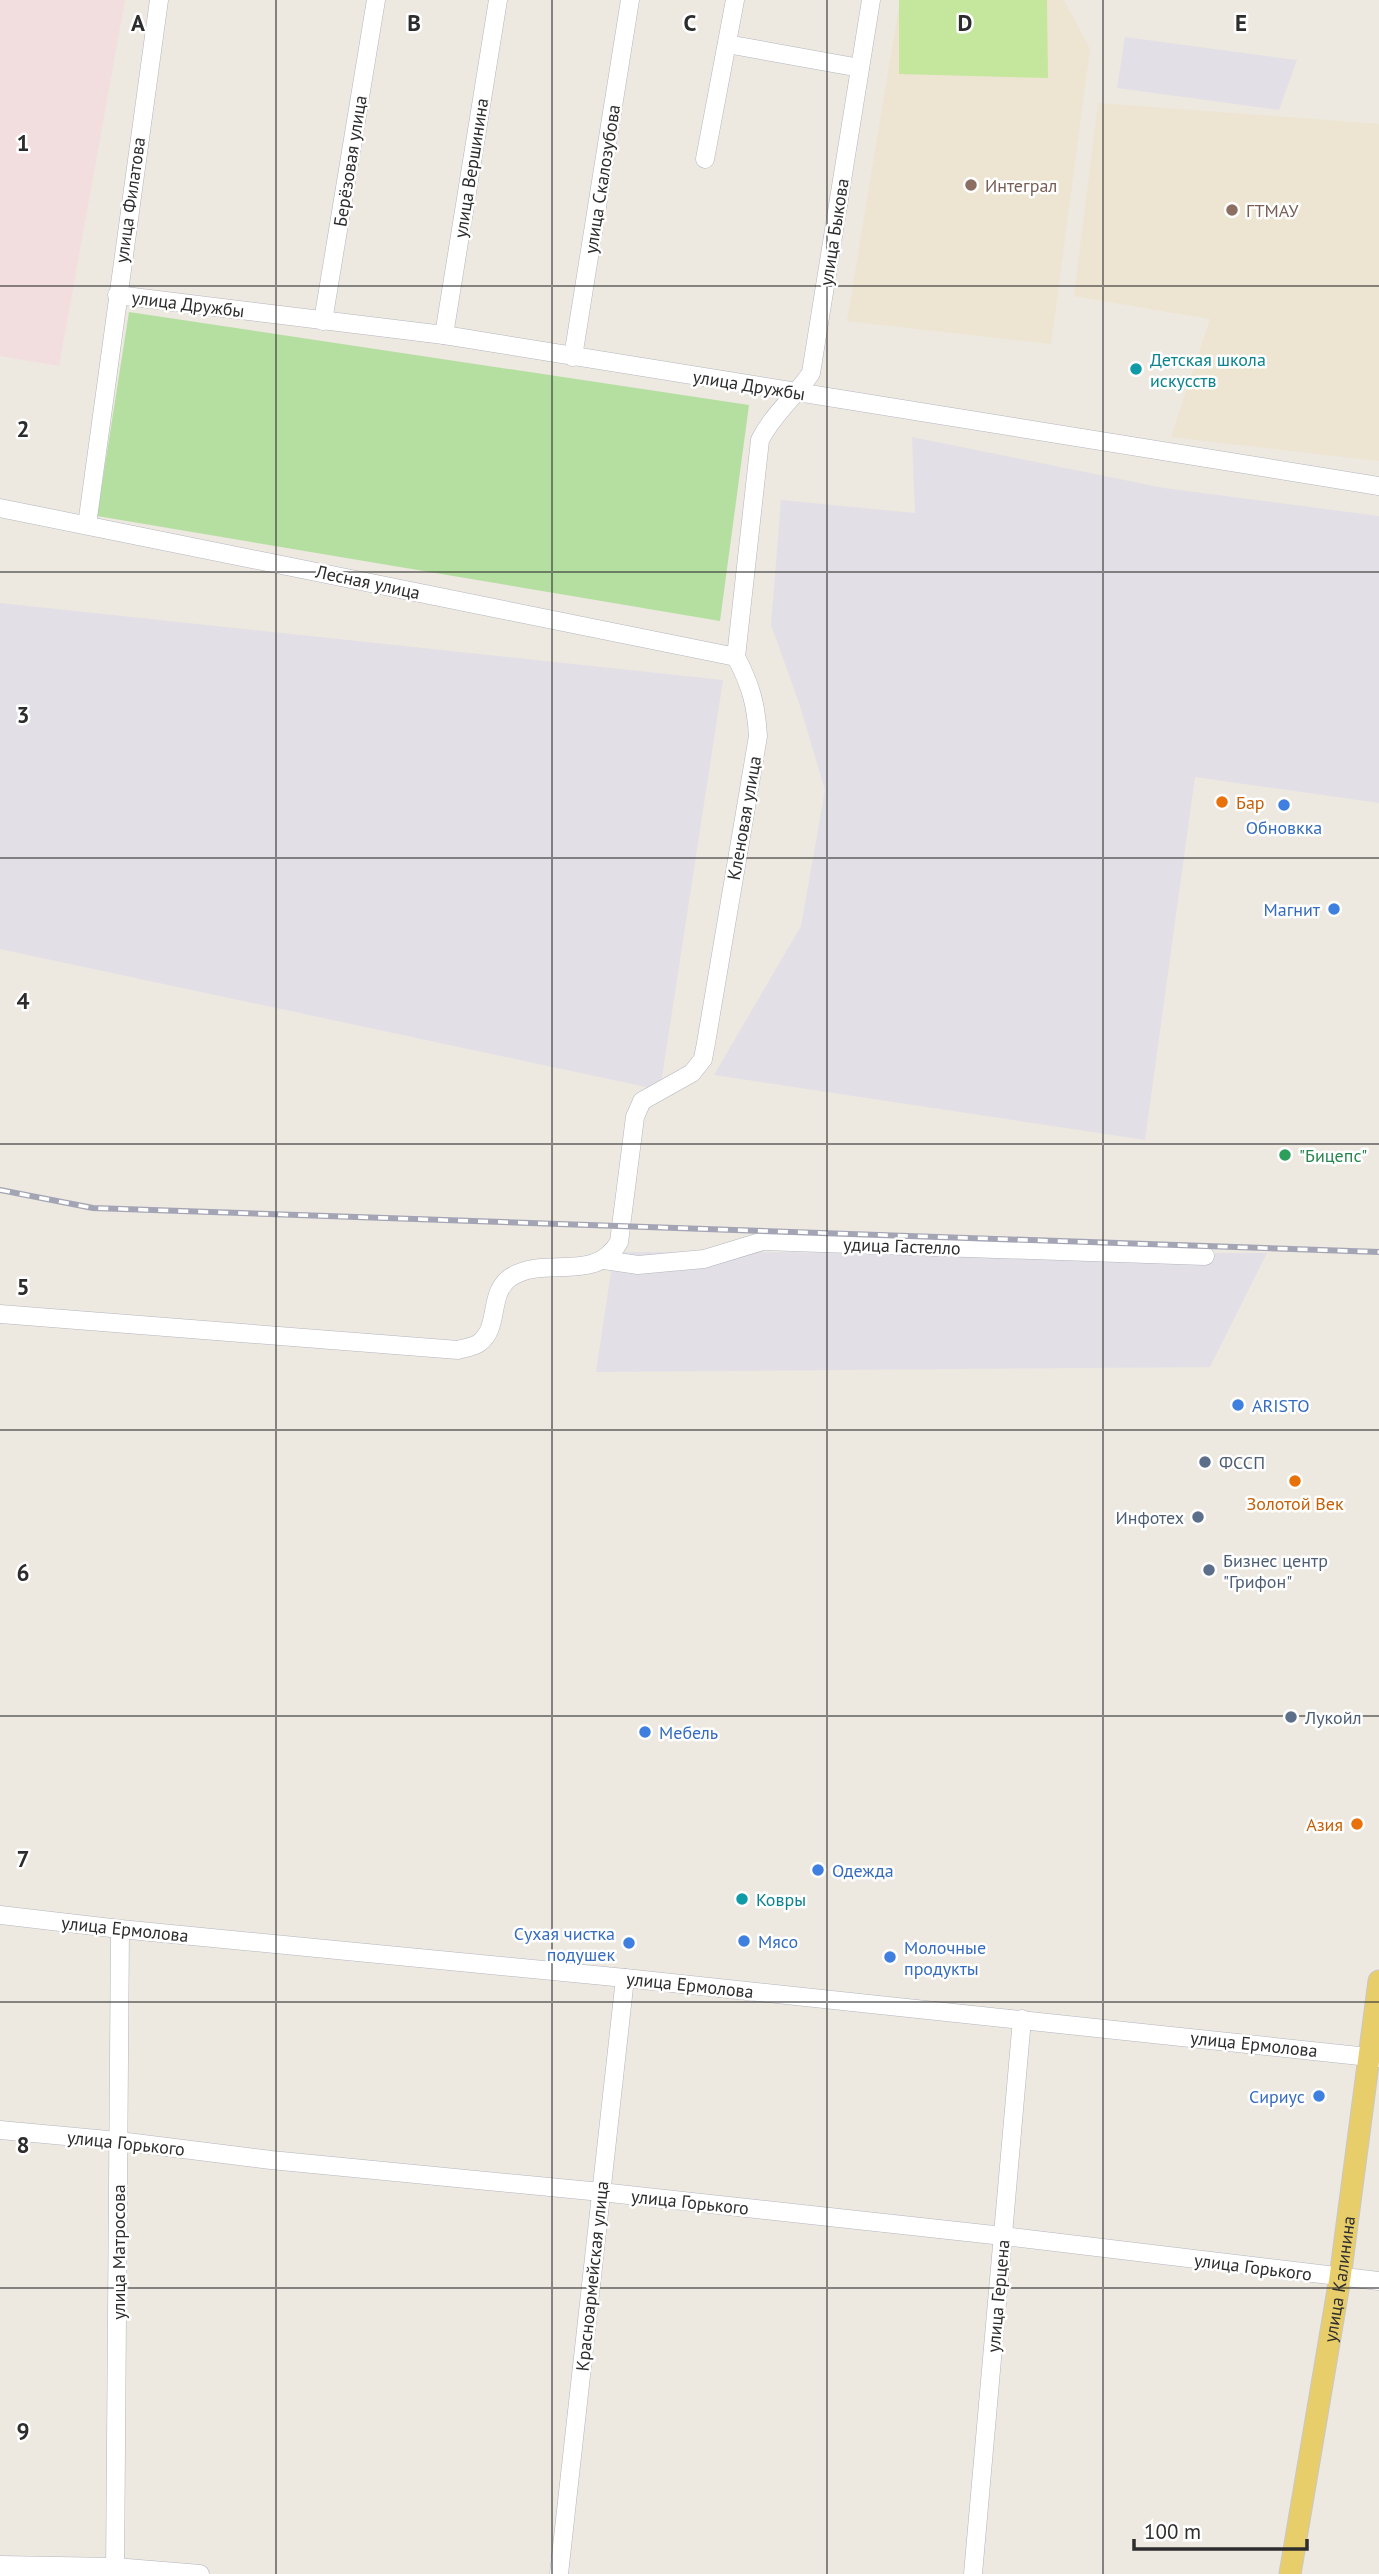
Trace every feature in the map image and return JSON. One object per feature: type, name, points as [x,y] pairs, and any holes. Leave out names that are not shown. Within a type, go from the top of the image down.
[{"type":"main road","name":"улица Калинина","points":[[1290,2574],[1374,2058],[1379,1981]]},
{"type":"street","name":"улица Филатова","points":[[87,525],[159,0]]},
{"type":"street","name":"Берёзовая улица","points":[[323,321],[376,0]]},
{"type":"street","name":"улица Вершинина","points":[[444,335],[498,0]]},
{"type":"street","name":"улица Скалозубова","points":[[573,357],[630,0]]},
{"type":"street","points":[[705,159],[735,0]]},
{"type":"street","name":"улица Быкова","points":[[799,392],[811,373],[871,0]]},
{"type":"street","points":[[727,44],[860,68]]},
{"type":"street","name":"улица Дружбы","points":[[117,295],[444,335],[1379,486]]},
{"type":"street","points":[[736,657],[760,440],[768,423],[780,408],[799,392]]},
{"type":"street","name":"Лесная улица","points":[[0,508],[736,657]]},
{"type":"street","name":"Кленовая улица","points":[[604,1259],[614,1252],[619,1242],[635,1117],[642,1101],[692,1073],[703,1059],[758,736],[756,705],[751,686],[736,657]]},
{"type":"street","name":"удица Гастелло","points":[[604,1259],[638,1265],[704,1259],[763,1241],[1205,1256]]},
{"type":"street","points":[[0,1314],[458,1350],[478,1344],[485,1335],[490,1328],[498,1290],[511,1277],[530,1269],[580,1267],[604,1259]]},
{"type":"street","name":"улица Ермолова","points":[[0,1915],[1022,2019],[1374,2058]]},
{"type":"street","name":"улица Матросова","points":[[115,2571],[120,1929]]},
{"type":"street","name":"Красноармейская улица","points":[[559,2574],[625,1978]]},
{"type":"street","name":"улица Герцена","points":[[973,2574],[1022,2019]]},
{"type":"street","name":"улица Горького","points":[[0,2130],[119,2141],[271,2161],[601,2192],[1003,2236],[1379,2281]]},
{"type":"street","points":[[0,2566],[200,2574]]},
{"type":"shaded area","points":[[0,0],[125,0],[59,366],[0,356]]},
{"type":"shaded area","name":"Интеграл","points":[[900,0],[1064,0],[1090,49],[1051,344],[847,321]]},
{"type":"shaded area","points":[[1125,37],[1297,60],[1279,110],[1117,88]]},
{"type":"shaded area","name":"ГТМАУ","points":[[1098,103],[1379,124],[1379,461],[1171,437],[1210,319],[1074,296]]},
{"type":"shaded area","points":[[912,437],[1164,488],[1379,516],[1379,803],[1195,777],[1145,1140],[714,1075],[801,926],[825,790],[799,703],[771,625],[781,500],[915,513]]},
{"type":"shaded area","points":[[0,603],[723,680],[660,1090],[0,949]]},
{"type":"shaded area","points":[[614,1252],[1267,1253],[1210,1367],[596,1372]]},
{"type":"green space","points":[[899,0],[1047,0],[1048,78],[899,74]]},
{"type":"green space","points":[[129,312],[749,405],[720,621],[97,516]]},
{"type":"railway","points":[[0,1190],[93,1208],[1379,1252]]},
{"type":"place","name":"Интеграл","points":[[971,185]]},
{"type":"place","name":"ГТМАУ","points":[[1232,210]]},
{"type":"place","name":"Детская школа искусств","points":[[1136,369]]},
{"type":"place","name":"Бар","points":[[1222,802]]},
{"type":"place","name":"Обновкка","points":[[1284,805]]},
{"type":"place","name":"Магнит","points":[[1334,909]]},
{"type":"place","name":"\"Бицепс\"","points":[[1285,1155]]},
{"type":"place","name":"ARISTO","points":[[1238,1405]]},
{"type":"place","name":"ФССП","points":[[1205,1462]]},
{"type":"place","name":"Золотой Век","points":[[1295,1481]]},
{"type":"place","name":"Инфотех","points":[[1198,1517]]},
{"type":"place","name":"Бизнес центр \"Грифон\"","points":[[1209,1570]]},
{"type":"place","name":"Лукойл","points":[[1291,1717]]},
{"type":"place","name":"Мебель","points":[[645,1732]]},
{"type":"place","name":"Азия","points":[[1357,1824]]},
{"type":"place","name":"Одежда","points":[[818,1870]]},
{"type":"place","name":"Ковры","points":[[742,1899]]},
{"type":"place","name":"Мясо","points":[[744,1941]]},
{"type":"place","name":"Сухая чистка подушек","points":[[629,1943]]},
{"type":"place","name":"Молочные продукты","points":[[890,1957]]},
{"type":"place","name":"Сириус","points":[[1319,2096]]}]
